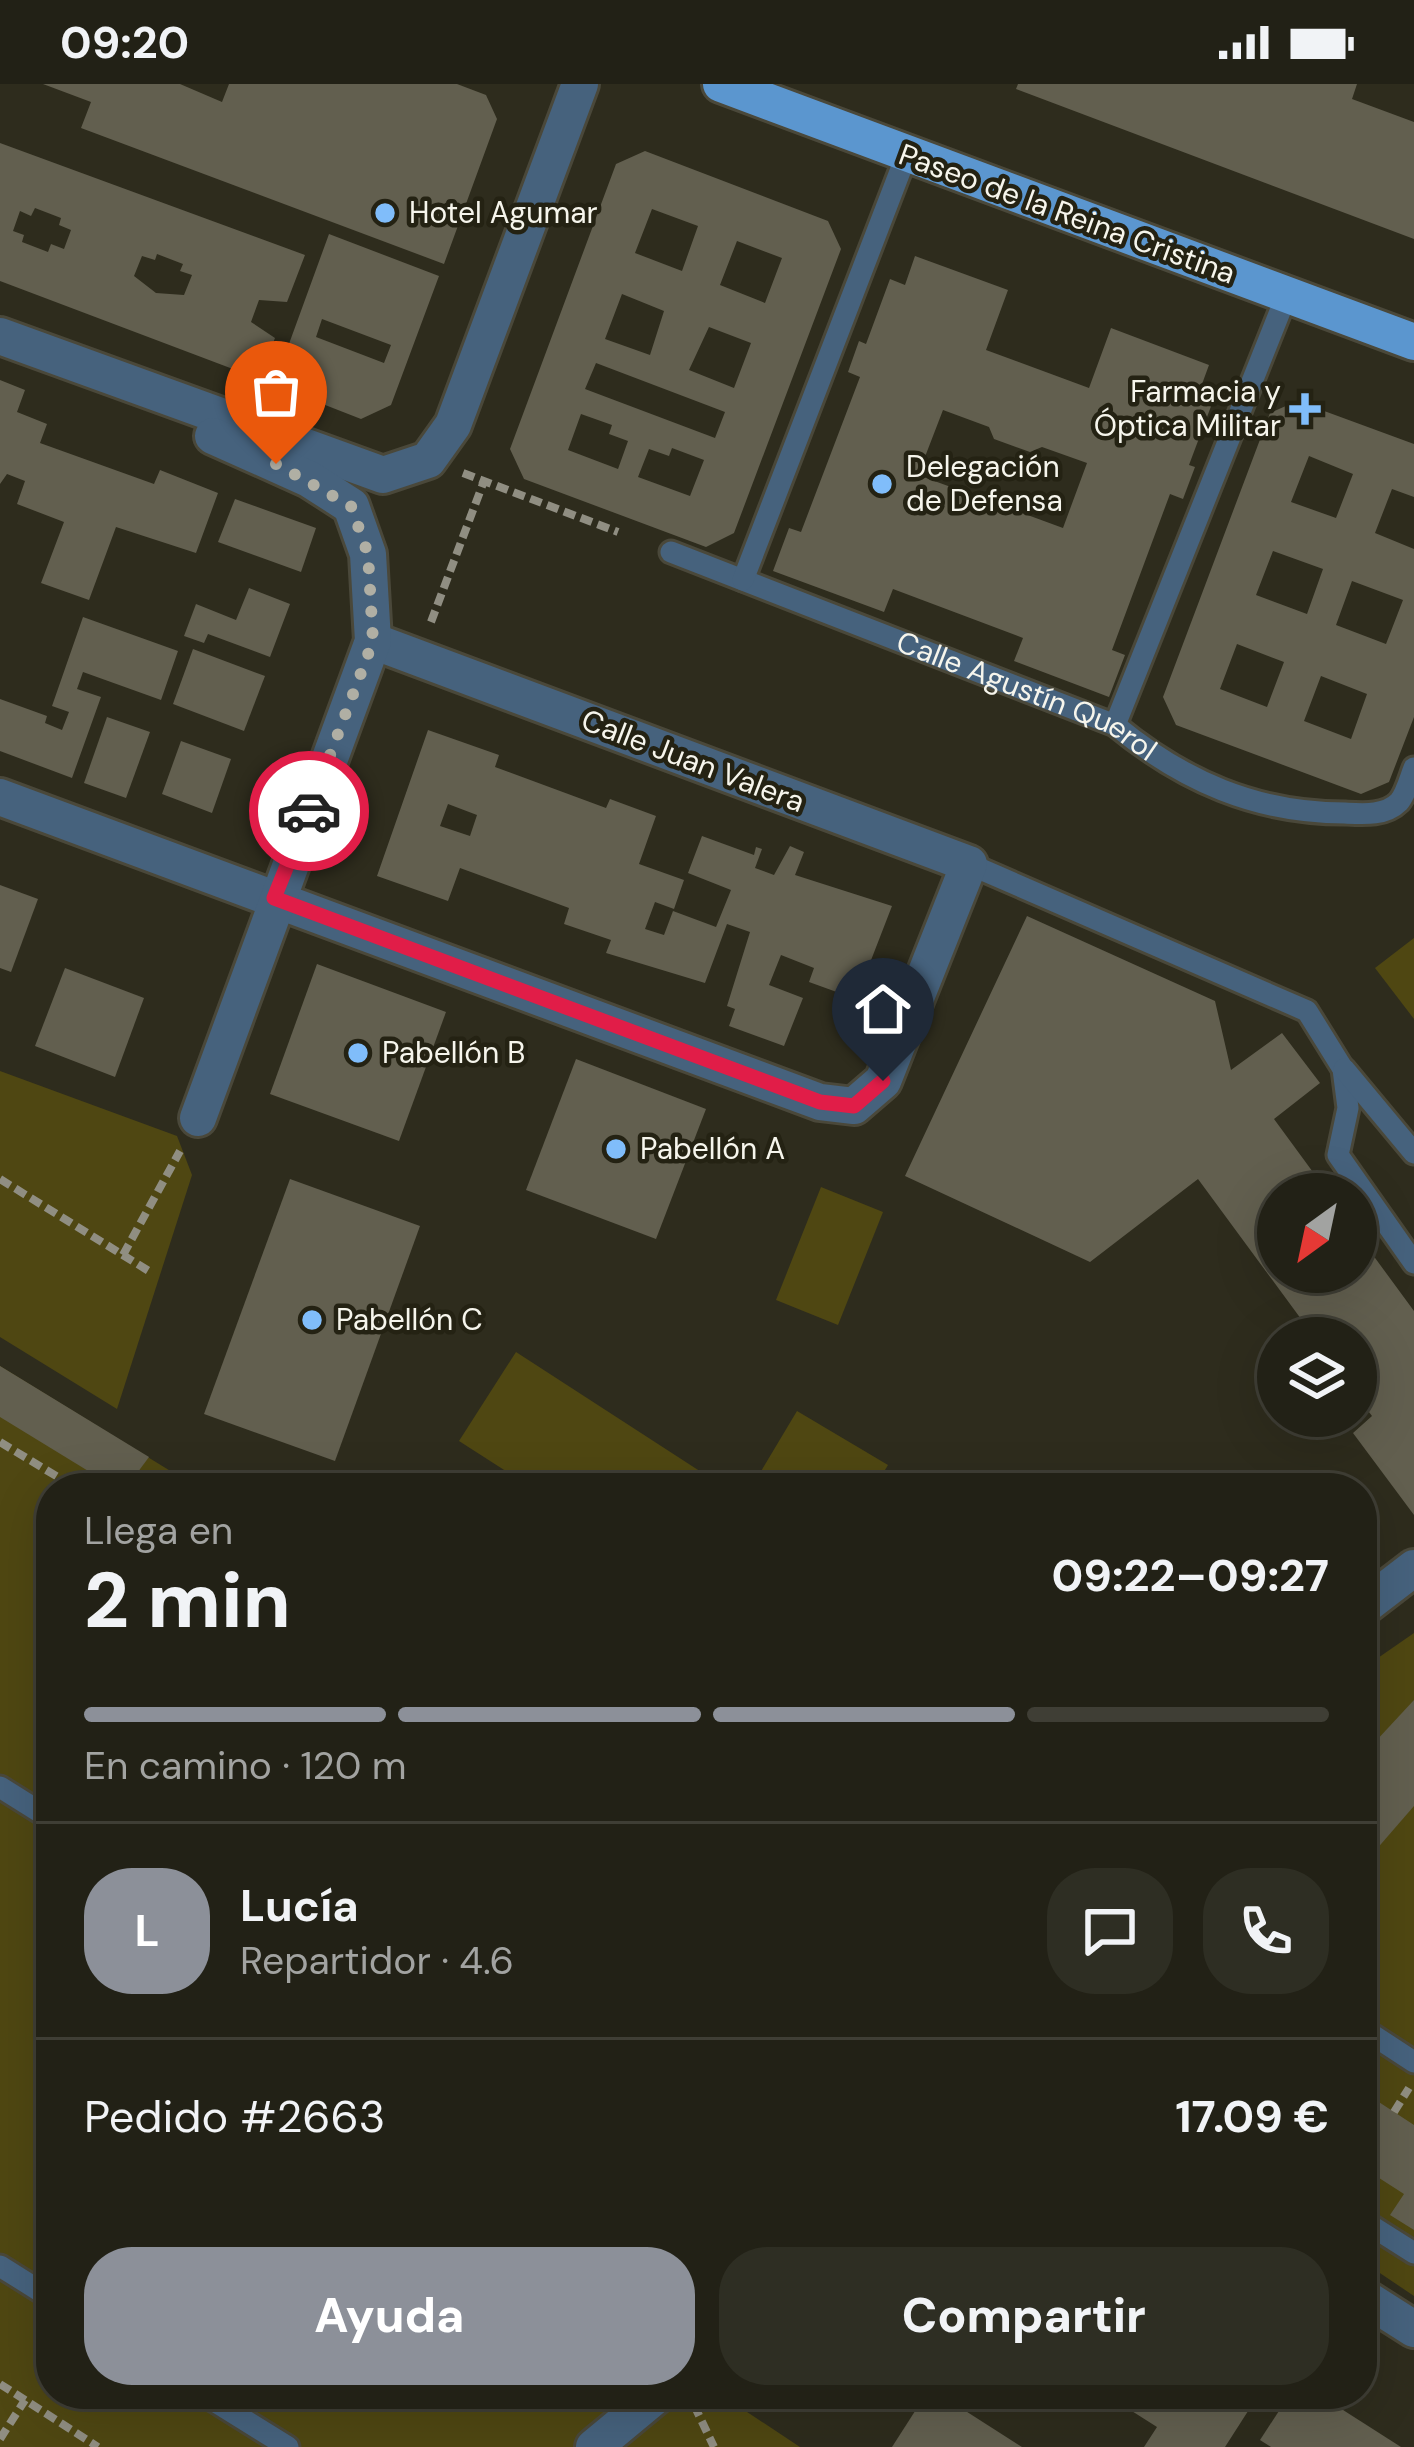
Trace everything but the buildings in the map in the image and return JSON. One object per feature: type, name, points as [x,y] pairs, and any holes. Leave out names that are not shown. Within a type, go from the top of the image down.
[{"type":"main road","name":"Paseo de la Reina Cristina","points":[[721,84],[1414,342]]},
{"type":"street","points":[[0,336],[383,475],[428,460],[453,425],[580,84]]},
{"type":"street","points":[[188,404],[212,435],[308,479],[351,506],[368,554],[373,641],[274,898],[198,1118]]},
{"type":"street","name":"Calle Juan Valera","points":[[373,641],[969,864]]},
{"type":"street","points":[[0,797],[820,1102],[854,1106],[883,1081],[969,864]]},
{"type":"street","points":[[1377,1596],[1414,1568]]},
{"type":"street","points":[[1377,2306],[1414,2329]]},
{"type":"street","points":[[594,2447],[640,2409]]},
{"type":"lane","points":[[742,580],[906,156]]},
{"type":"lane","points":[[1115,725],[1287,294]]},
{"type":"lane","name":"Calle Agustín Querol","points":[[670,552],[1115,725],[1150,753],[1230,795],[1318,813],[1384,812],[1401,800],[1414,768]]},
{"type":"lane","points":[[969,864],[1307,1012],[1343,1069],[1414,1153]]},
{"type":"lane","points":[[1343,1069],[1348,1108],[1338,1155],[1414,1263]]},
{"type":"lane","points":[[0,1787],[36,1810]]},
{"type":"lane","points":[[1377,2038],[1414,2062]]},
{"type":"lane","points":[[1377,2230],[1414,2253]]},
{"type":"lane","points":[[0,2266],[36,2289]]},
{"type":"lane","points":[[227,2409],[287,2447]]},
{"type":"path","points":[[418,657],[484,481],[618,532]]},
{"type":"path","points":[[123,1255],[198,1118]]},
{"type":"path","points":[[0,1179],[152,1273]]},
{"type":"path","points":[[0,1442],[51,1473]]},
{"type":"path","points":[[1394,2112],[1414,2081]]},
{"type":"path","points":[[0,2384],[36,2407]]},
{"type":"path","points":[[0,2440],[25,2400]]},
{"type":"path","points":[[39,2409],[98,2447]]},
{"type":"path","points":[[696,2409],[714,2447]]},
{"type":"shaded area","points":[[1414,938],[1414,1019],[1375,968]]},
{"type":"shaded area","points":[[0,1071],[177,1136],[192,1175],[117,1409],[0,1337]]},
{"type":"shaded area","points":[[821,1187],[883,1212],[838,1325],[776,1300]]},
{"type":"shaded area","points":[[516,1352],[703,1473],[509,1473],[459,1441]]},
{"type":"shaded area","points":[[0,1366],[174,1473],[36,1473],[36,2409],[743,2409],[800,2447],[0,2447]]},
{"type":"shaded area","points":[[797,1411],[888,1465],[883,1473],[760,1473]]},
{"type":"shaded area","points":[[1414,1633],[1414,2296],[1377,2271],[1377,1659]]},
{"type":"way so far","points":[[276,464],[351,506],[368,554],[373,641],[309,811]]},
{"type":"place","name":"Hotel Agumar","points":[[385,213]]},
{"type":"place","name":"Farmacia y Óptica Militar","points":[[1305,409]]},
{"type":"place","name":"Delegación de Defensa","points":[[882,484]]},
{"type":"place","name":"Pabellón B","points":[[358,1053]]},
{"type":"place","name":"Pabellón A","points":[[616,1149]]},
{"type":"place","name":"Pabellón C","points":[[312,1320]]},
{"type":"route","points":[[309,811],[274,898],[820,1102],[854,1106],[883,1081]]}]
